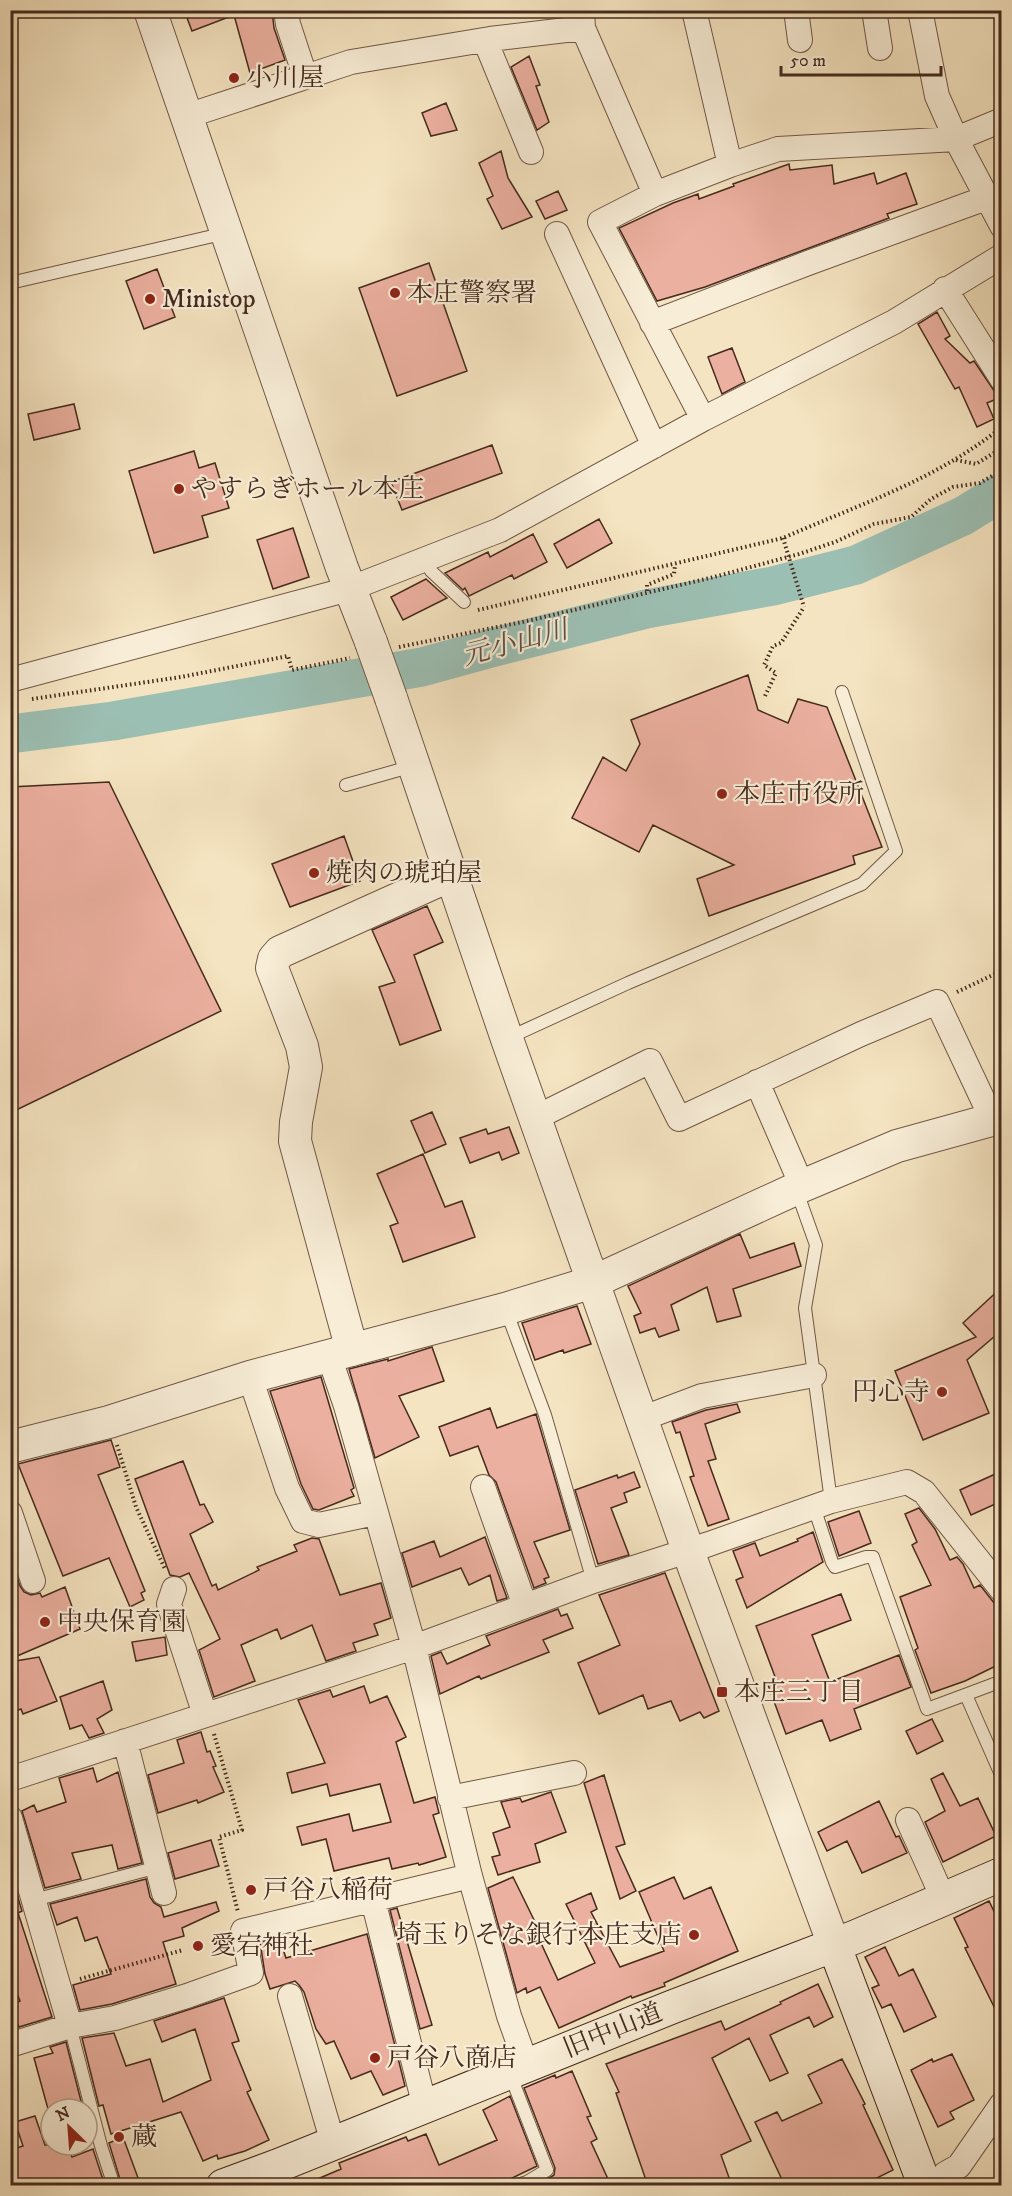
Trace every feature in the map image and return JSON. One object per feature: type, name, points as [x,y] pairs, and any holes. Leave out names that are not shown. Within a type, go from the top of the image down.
[{"type":"main road","name":"旧中山道","points":[[224,2186],[280,2176],[333,2143],[672,2007],[834,1945],[1002,1875]]},
{"type":"main road","points":[[834,1945],[925,2186]]},
{"type":"street","points":[[150,10],[349,589],[391,698],[507,1039],[641,1419],[834,1945]]},
{"type":"street","points":[[286,10],[288,24],[305,76]]},
{"type":"street","points":[[694,10],[730,165]]},
{"type":"street","points":[[796,10],[800,40]]},
{"type":"street","points":[[874,10],[880,48]]},
{"type":"street","points":[[920,10],[937,96],[956,139],[1002,226]]},
{"type":"street","points":[[187,116],[351,62],[485,40],[583,19],[655,194]]},
{"type":"street","points":[[485,40],[531,152]]},
{"type":"street","points":[[704,419],[600,222],[655,194],[778,149],[956,139],[1002,120]]},
{"type":"street","points":[[652,323],[808,262],[986,198]]},
{"type":"street","points":[[557,234],[654,446]]},
{"type":"street","points":[[16,690],[349,589],[500,530],[704,419],[894,322],[1002,256]]},
{"type":"street","points":[[945,289],[1002,379]]},
{"type":"street","points":[[452,875],[280,952],[274,959],[272,968],[302,1046],[306,1067],[296,1122],[295,1141],[341,1353],[346,1406],[414,1647],[470,1876],[509,2016],[523,2055],[518,2070]]},
{"type":"street","points":[[10,1447],[109,1422],[250,1377],[505,1309],[593,1282],[802,1186],[897,1146],[997,1118],[937,1002],[911,1011],[680,1119],[650,1061],[535,1118]]},
{"type":"street","points":[[757,1082],[802,1186]]},
{"type":"street","points":[[641,1419],[702,1396],[814,1375]]},
{"type":"street","points":[[250,1377],[287,1488],[303,1521],[319,1525],[375,1513]]},
{"type":"street","points":[[10,1779],[414,1647],[593,1581],[823,1504],[907,1482],[924,1492],[1002,1590]]},
{"type":"street","points":[[483,1487],[525,1606]]},
{"type":"street","points":[[10,1514],[33,1581]]},
{"type":"street","points":[[174,1589],[169,1604],[205,1715]]},
{"type":"street","points":[[125,1741],[165,1893]]},
{"type":"street","points":[[450,1798],[574,1773]]},
{"type":"street","points":[[10,1818],[70,2026]]},
{"type":"street","points":[[908,1820],[943,1898]]},
{"type":"street","points":[[10,2045],[70,2026],[125,2015],[250,1973],[243,1931],[470,1876]]},
{"type":"street","points":[[373,1900],[425,2107]]},
{"type":"street","points":[[290,1996],[333,2143]]},
{"type":"street","points":[[935,2186],[945,2174],[959,2166],[1002,2104]]},
{"type":"lane","points":[[10,283],[227,233]]},
{"type":"lane","points":[[425,560],[431,571],[464,602]]},
{"type":"lane","points":[[507,1039],[628,983],[862,884],[896,851],[842,692]]},
{"type":"lane","points":[[346,785],[414,766]]},
{"type":"lane","points":[[802,1186],[800,1200],[816,1245],[805,1308],[814,1375],[823,1504],[832,1562],[836,1567],[866,1557],[873,1557],[927,1709],[1002,1681]]},
{"type":"lane","points":[[505,1309],[545,1415],[593,1581]]},
{"type":"lane","points":[[966,1695],[1002,1777]]},
{"type":"lane","points":[[34,1900],[158,1867]]},
{"type":"lane","points":[[70,2026],[101,2146],[114,2186]]},
{"type":"lane","points":[[515,2186],[547,2170],[515,2087],[518,2070]]},
{"type":"path","points":[[464,602],[470,608],[480,611],[783,538],[886,496],[955,460],[1002,427]]},
{"type":"path","points":[[955,460],[976,464],[1002,448]]},
{"type":"path","points":[[16,690],[68,695],[181,677],[288,656],[292,670],[372,649],[527,621],[714,577],[799,554],[835,542],[874,524],[911,517],[931,499],[953,487],[980,483],[1002,470]]},
{"type":"path","points":[[765,696],[776,673],[764,665],[773,646],[781,644],[804,607],[783,538]]},
{"type":"path","points":[[647,591],[646,585],[674,574],[675,565]]},
{"type":"path","points":[[937,1002],[997,973],[1002,973]]},
{"type":"path","points":[[109,1422],[136,1507],[174,1589]]},
{"type":"path","points":[[205,1715],[210,1719],[242,1830],[219,1837],[243,1931]]},
{"type":"path","points":[[59,1985],[183,1950]]},
{"type":"building","points":[[184,10],[272,10],[274,28],[285,60],[250,73],[234,15],[192,31]]},
{"type":"building","points":[[529,56],[540,85],[536,86],[549,122],[537,130],[511,67]]},
{"type":"building","points":[[446,103],[457,130],[431,136],[422,113]]},
{"type":"building","points":[[501,151],[508,178],[532,217],[502,229],[487,199],[493,196],[479,163]]},
{"type":"building","points":[[789,164],[790,170],[832,165],[834,184],[874,173],[877,184],[906,173],[917,204],[887,214],[889,218],[705,287],[657,301],[619,228],[673,203],[698,194],[699,199]]},
{"type":"building","points":[[558,191],[567,210],[545,219],[536,201]]},
{"type":"building","points":[[429,263],[467,371],[397,396],[359,288]]},
{"type":"building","name":"Ministop","points":[[157,269],[175,317],[144,329],[126,281]]},
{"type":"building","points":[[937,312],[950,336],[945,339],[970,363],[974,361],[999,398],[987,403],[994,419],[977,427],[959,387],[955,389],[918,324]]},
{"type":"building","points":[[732,348],[745,382],[722,394],[708,357]]},
{"type":"building","points":[[74,404],[80,429],[34,440],[28,414]]},
{"type":"building","points":[[492,445],[502,473],[402,510],[391,482]]},
{"type":"building","name":"やすらぎホール本庄","points":[[194,451],[199,468],[215,463],[229,508],[202,516],[208,537],[154,553],[129,471]]},
{"type":"building","points":[[599,519],[612,543],[567,568],[554,544]]},
{"type":"building","points":[[293,528],[309,577],[273,589],[257,540]]},
{"type":"building","points":[[533,534],[547,562],[514,579],[512,575],[469,596],[465,588],[463,590],[445,573],[488,552],[490,557]]},
{"type":"building","points":[[426,579],[447,598],[403,620],[391,597]]},
{"type":"building","name":"本庄市役所","points":[[748,675],[758,710],[788,723],[798,699],[827,707],[882,847],[853,856],[855,864],[709,916],[697,879],[734,865],[653,825],[639,852],[572,818],[603,757],[626,771],[640,744],[631,720]]},
{"type":"building","points":[[109,782],[221,1011],[10,1113],[10,787]]},
{"type":"building","points":[[344,836],[360,881],[290,907],[272,864]]},
{"type":"building","points":[[427,906],[443,942],[414,955],[441,1030],[400,1045],[379,987],[395,982],[372,930]]},
{"type":"building","points":[[432,1112],[446,1144],[425,1153],[411,1121]]},
{"type":"building","points":[[509,1127],[519,1153],[502,1160],[499,1152],[470,1163],[460,1138],[486,1129],[488,1134]]},
{"type":"building","points":[[423,1154],[445,1207],[462,1201],[475,1237],[403,1262],[390,1226],[398,1223],[377,1174]]},
{"type":"building","points":[[740,1234],[750,1258],[794,1243],[801,1266],[733,1289],[741,1316],[717,1322],[707,1287],[671,1305],[679,1330],[659,1337],[655,1328],[640,1333],[634,1316],[641,1313],[628,1286]]},
{"type":"building","name":"円心寺","points":[[1002,1287],[1002,1330],[967,1360],[989,1413],[923,1440],[895,1371],[976,1337],[963,1323]]},
{"type":"building","points":[[577,1306],[591,1344],[564,1353],[563,1350],[535,1360],[522,1323]]},
{"type":"building","points":[[432,1347],[444,1381],[399,1396],[419,1437],[375,1458],[349,1369],[388,1359],[388,1361]]},
{"type":"building","points":[[321,1377],[354,1488],[351,1490],[354,1496],[319,1510],[313,1509],[301,1484],[270,1391]]},
{"type":"building","points":[[737,1404],[740,1412],[705,1424],[716,1459],[708,1461],[729,1519],[708,1526],[690,1477],[694,1476],[680,1432],[676,1433],[672,1422],[706,1410]]},
{"type":"building","points":[[490,1408],[497,1428],[536,1414],[570,1530],[534,1542],[549,1577],[544,1579],[546,1583],[534,1588],[496,1482],[489,1475],[478,1446],[450,1456],[439,1427]]},
{"type":"building","points":[[111,1440],[120,1467],[98,1475],[145,1591],[141,1593],[144,1600],[130,1607],[109,1558],[63,1576],[18,1464]]},
{"type":"building","points":[[183,1461],[200,1505],[204,1504],[213,1522],[190,1534],[212,1586],[216,1584],[218,1590],[259,1570],[257,1567],[297,1551],[294,1545],[312,1538],[319,1539],[340,1595],[381,1583],[391,1618],[374,1624],[378,1635],[353,1643],[356,1651],[326,1661],[312,1625],[281,1639],[277,1629],[241,1645],[255,1681],[214,1697],[199,1650],[220,1639],[189,1573],[180,1577],[170,1575],[135,1479]]},
{"type":"building","points":[[1002,1471],[1002,1501],[971,1515],[960,1490]]},
{"type":"building","points":[[634,1472],[640,1487],[624,1493],[627,1502],[611,1508],[629,1555],[598,1564],[575,1490],[617,1475],[618,1478]]},
{"type":"building","points":[[919,1508],[935,1529],[950,1560],[957,1557],[963,1564],[974,1588],[980,1585],[1002,1613],[1002,1663],[965,1681],[931,1693],[915,1650],[918,1648],[900,1597],[931,1585],[912,1545],[917,1542],[905,1514]]},
{"type":"building","points":[[859,1511],[871,1543],[839,1556],[828,1522]]},
{"type":"building","points":[[813,1532],[823,1562],[747,1608],[736,1580],[743,1577],[733,1551],[755,1543],[760,1556],[798,1541],[797,1539]]},
{"type":"building","points":[[485,1537],[507,1598],[497,1601],[490,1575],[469,1585],[461,1568],[412,1587],[402,1553],[434,1541],[440,1557]]},
{"type":"building","points":[[10,1559],[24,1592],[31,1595],[40,1593],[42,1597],[65,1587],[80,1629],[10,1659]]},
{"type":"building","points":[[665,1573],[719,1711],[704,1718],[700,1712],[680,1721],[671,1701],[648,1709],[643,1695],[599,1714],[578,1663],[620,1645],[599,1595]]},
{"type":"building","points":[[841,1594],[851,1620],[812,1635],[830,1682],[899,1655],[911,1687],[854,1709],[861,1729],[830,1741],[822,1720],[786,1734],[768,1685],[777,1682],[756,1626]]},
{"type":"building","points":[[558,1609],[561,1616],[567,1614],[573,1628],[543,1640],[549,1652],[481,1679],[479,1676],[440,1694],[431,1656],[441,1652],[447,1664],[490,1645],[486,1636]]},
{"type":"building","points":[[165,1637],[167,1655],[136,1661],[132,1642]]},
{"type":"building","points":[[39,1657],[57,1701],[23,1714],[21,1709],[10,1713],[10,1662]]},
{"type":"building","points":[[103,1681],[112,1710],[97,1719],[104,1733],[89,1738],[82,1725],[70,1729],[60,1697]]},
{"type":"building","points":[[364,1686],[370,1703],[387,1696],[406,1737],[396,1742],[414,1803],[435,1797],[439,1813],[433,1815],[446,1857],[419,1865],[418,1863],[392,1869],[389,1858],[334,1871],[326,1839],[302,1845],[297,1827],[349,1814],[353,1831],[391,1822],[380,1784],[330,1796],[327,1784],[292,1793],[287,1773],[325,1763],[298,1700],[330,1690],[333,1697]]},
{"type":"building","points":[[932,1719],[943,1741],[917,1754],[906,1731]]},
{"type":"building","points":[[201,1732],[207,1752],[210,1751],[216,1766],[213,1767],[224,1792],[198,1803],[197,1800],[158,1813],[148,1775],[184,1763],[177,1740]]},
{"type":"building","points":[[93,1768],[97,1782],[118,1772],[142,1863],[118,1869],[112,1845],[72,1853],[81,1879],[45,1888],[22,1811],[34,1805],[37,1812],[66,1802],[59,1778]]},
{"type":"building","points":[[943,1773],[960,1806],[978,1798],[996,1836],[943,1862],[925,1822],[945,1811],[931,1779]]},
{"type":"building","points":[[604,1775],[625,1844],[616,1847],[636,1891],[620,1899],[584,1783]]},
{"type":"building","points":[[551,1792],[566,1832],[535,1844],[540,1862],[498,1875],[492,1857],[500,1855],[493,1833],[510,1827],[501,1802],[520,1798],[522,1802]]},
{"type":"building","points":[[879,1801],[896,1837],[899,1836],[907,1853],[862,1873],[847,1841],[827,1851],[818,1832]]},
{"type":"building","points":[[211,1840],[219,1866],[175,1879],[168,1853]]},
{"type":"building","points":[[10,1871],[22,1911],[18,1913],[52,2017],[19,2027],[10,2005],[20,2001],[10,1974]]},
{"type":"building","points":[[513,1877],[538,1928],[535,1930],[558,1980],[595,1963],[566,1904],[591,1893],[597,1909],[591,1912],[620,1967],[664,1951],[639,1892],[674,1877],[684,1899],[711,1887],[738,1951],[664,1983],[665,1986],[632,1998],[631,1996],[559,2028],[540,1987],[527,1993],[526,1988],[517,1993],[488,1888]]},
{"type":"building","points":[[146,1879],[150,1897],[161,1907],[164,1917],[216,1902],[219,1911],[182,1928],[184,1936],[163,1942],[176,1984],[112,2004],[80,2010],[73,1985],[111,1974],[97,1937],[85,1941],[77,1917],[57,1925],[50,1904]]},
{"type":"building","points":[[989,1901],[1002,1928],[1002,2023],[965,1948],[968,1947],[954,1918]]},
{"type":"building","points":[[397,1908],[432,2025],[420,2029],[390,1910]]},
{"type":"building","points":[[367,1934],[405,2086],[383,2095],[371,2071],[351,2079],[334,2041],[326,2044],[316,2029],[304,1992],[295,1981],[270,1989],[260,1942],[279,1937],[286,1958]]},
{"type":"building","points":[[885,1947],[899,1976],[913,1969],[936,2017],[904,2032],[891,2004],[882,2008],[872,1988],[879,1985],[865,1957]]},
{"type":"building","points":[[818,1984],[833,2017],[814,2027],[809,2017],[770,2035],[788,2073],[770,2081],[749,2038],[712,2058],[751,2141],[721,2155],[732,2186],[648,2186],[616,2093],[619,2092],[606,2064],[721,2021],[725,2030]]},
{"type":"building","points":[[224,1998],[239,2041],[232,2043],[251,2090],[247,2092],[269,2140],[245,2151],[218,2159],[217,2155],[203,2161],[181,2112],[111,2134],[103,2105],[99,2106],[99,2097],[97,2097],[82,2038],[114,2033],[126,2066],[150,2059],[163,2102],[211,2080],[195,2029],[162,2042],[154,2021]]},
{"type":"building","points":[[66,2042],[80,2097],[45,2097],[34,2058],[53,2053],[50,2047]]},
{"type":"building","points":[[952,2054],[974,2100],[950,2112],[954,2119],[938,2127],[911,2070],[932,2059],[933,2062]]},
{"type":"building","points":[[842,2059],[865,2104],[863,2105],[893,2170],[861,2186],[785,2186],[755,2122],[777,2112],[782,2121],[822,2103],[808,2075]]},
{"type":"building","points":[[572,2071],[591,2116],[587,2117],[597,2139],[591,2142],[608,2179],[595,2186],[537,2186],[554,2175],[555,2168],[524,2088],[555,2075],[556,2078]]},
{"type":"building","points":[[510,2096],[537,2166],[512,2178],[507,2186],[301,2186],[341,2169],[339,2163],[406,2137],[408,2141],[426,2134],[439,2165],[497,2140],[483,2110]]},
{"type":"building","points":[[35,2116],[39,2128],[39,2157],[96,2157],[105,2186],[15,2186],[10,2173],[10,2150],[23,2146],[15,2122]]},
{"type":"building","points":[[123,2137],[141,2186],[122,2186],[109,2143]]},
{"type":"waterway","name":"元小山川","points":[[10,734],[113,721],[422,667],[646,609],[773,586],[856,565],[963,516],[1002,492]]},
{"type":"place","name":"小川屋","points":[[234,78]]},
{"type":"place","name":"本庄警察署","points":[[395,293]]},
{"type":"place","name":"Ministop","points":[[150,299]]},
{"type":"place","name":"やすらぎホール本庄","points":[[179,489]]},
{"type":"place","name":"本庄市役所","points":[[722,794]]},
{"type":"place","name":"焼肉の琥珀屋","points":[[314,873]]},
{"type":"place","name":"円心寺","points":[[942,1392]]},
{"type":"place","name":"中央保育園","points":[[45,1622]]},
{"type":"place","name":"本庄三丁目","points":[[722,1692]]},
{"type":"place","name":"戸谷八稲荷","points":[[251,1890]]},
{"type":"place","name":"埼玉りそな銀行本庄支店","points":[[694,1935]]},
{"type":"place","name":"愛宕神社","points":[[198,1946]]},
{"type":"place","name":"戸谷八商店","points":[[375,2058]]},
{"type":"place","name":"蔵","points":[[119,2137]]}]
